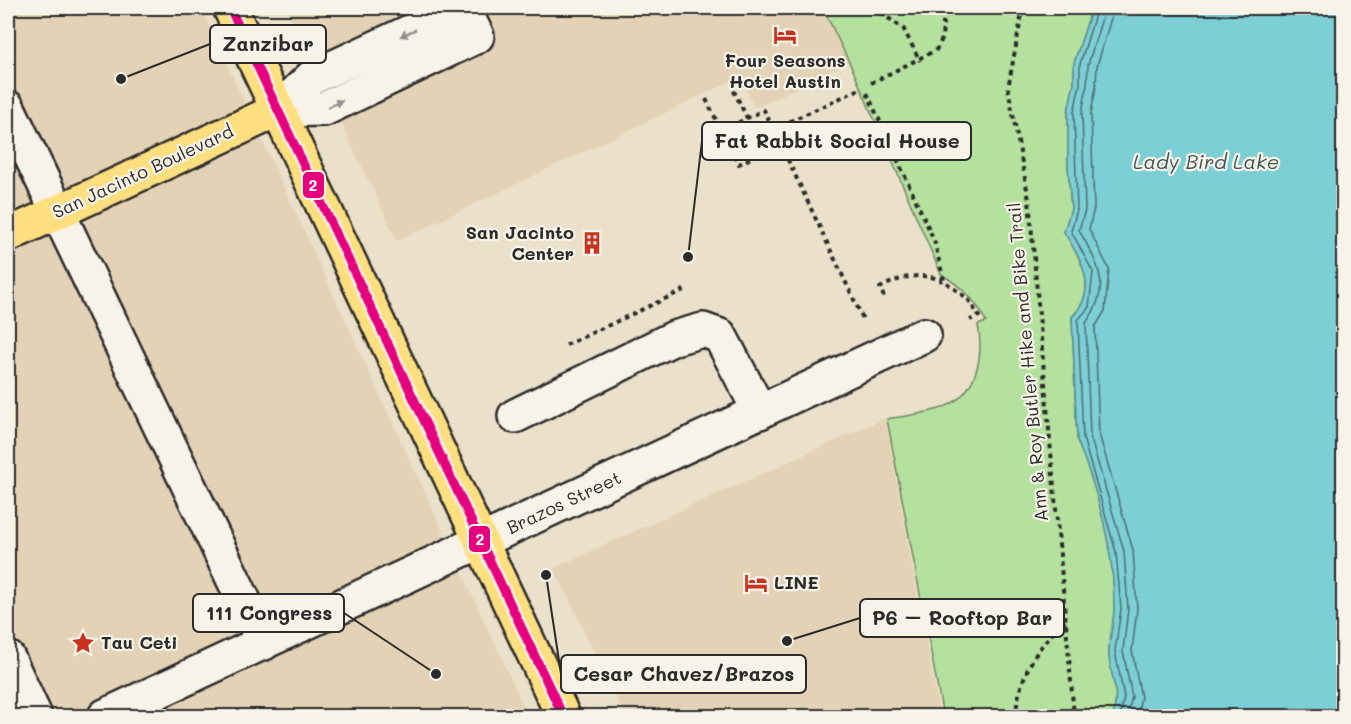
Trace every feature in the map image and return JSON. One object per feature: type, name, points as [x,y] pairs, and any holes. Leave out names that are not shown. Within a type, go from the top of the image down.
[{"type":"main road","points":[[230,8],[563,717]]},
{"type":"main road","name":"San Jacinto Boulevard","points":[[8,235],[278,110]]},
{"type":"street","name":"San Jacinto Boulevard","points":[[278,110],[324,109],[467,17]]},
{"type":"street","points":[[8,108],[264,643]]},
{"type":"street","points":[[515,416],[674,338],[703,330],[720,336],[760,412]]},
{"type":"street","name":"Brazos Street","points":[[105,717],[924,335]]},
{"type":"street","points":[[8,658],[35,717]]},
{"type":"path","points":[[873,8],[903,28],[920,61]]},
{"type":"path","points":[[871,83],[920,61],[940,45],[944,8]]},
{"type":"path","name":"Ann & Roy Butler Hike and Bike Trail","points":[[1023,8],[1008,88],[1029,200],[1074,717]]},
{"type":"path","points":[[732,87],[747,118]]},
{"type":"path","points":[[773,129],[860,89]]},
{"type":"path","points":[[867,93],[934,240],[944,281]]},
{"type":"path","points":[[706,99],[739,164],[780,143]]},
{"type":"path","points":[[722,131],[764,110],[864,321]]},
{"type":"path","points":[[884,297],[879,288],[898,279],[922,275],[944,281],[959,291],[975,308],[979,316],[970,320]]},
{"type":"path","points":[[566,345],[686,289]]},
{"type":"path","points":[[1016,717],[1015,700],[1035,656],[1051,634],[1066,622]]},
{"type":"shaded area","points":[[8,8],[201,8],[528,716],[8,716]]},
{"type":"shaded area","points":[[287,8],[826,8],[850,61],[755,108],[740,77],[397,241]]},
{"type":"shaded area","name":"LINE","points":[[885,418],[940,716],[625,716],[554,568]]},
{"type":"green space","points":[[823,8],[1092,8],[1074,63],[1074,83],[1068,112],[1071,209],[1064,232],[1085,274],[1085,296],[1072,317],[1077,440],[1104,522],[1112,566],[1114,609],[1109,658],[1116,696],[1113,716],[943,716],[887,419],[942,408],[963,394],[975,373],[978,361],[980,337],[978,325],[986,322],[968,295],[941,274],[852,68]]},
{"type":"water","name":"Lady Bird Lake","points":[[1092,8],[1343,8],[1343,716],[1113,716],[1116,696],[1109,658],[1114,609],[1112,566],[1098,501],[1077,440],[1072,317],[1085,296],[1085,275],[1064,232],[1071,209],[1068,112],[1074,83],[1074,63]]},
{"type":"transit line","name":"2","points":[[230,8],[563,716]]},
{"type":"place","name":"Four Seasons Hotel Austin","points":[[785,35]]},
{"type":"place","name":"Zanzibar","points":[[121,79]]},
{"type":"place","name":"San Jacinto Center","points":[[592,243]]},
{"type":"place","name":"Fat Rabbit Social House","points":[[688,257]]},
{"type":"place","name":"Cesar Chavez/Brazos","points":[[546,575]]},
{"type":"place","name":"LINE","points":[[756,583]]},
{"type":"place","name":"P6 – Rooftop Bar","points":[[787,641]]},
{"type":"place","name":"Tau Ceti","points":[[83,643]]},
{"type":"place","name":"111 Congress","points":[[436,674]]}]
